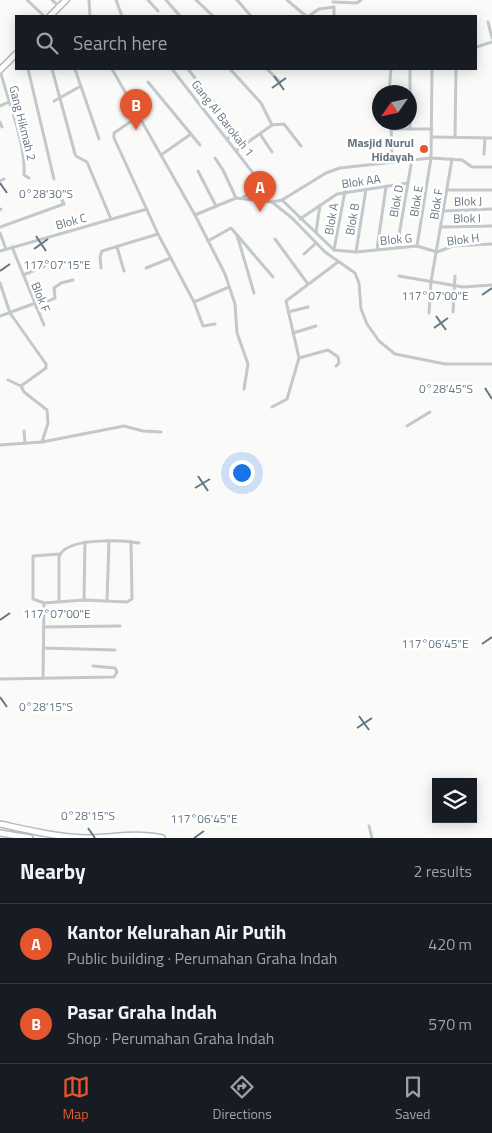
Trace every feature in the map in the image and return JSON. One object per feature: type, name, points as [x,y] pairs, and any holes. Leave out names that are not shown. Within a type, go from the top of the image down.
[{"type":"main road","points":[[52,15],[66,0]]},
{"type":"main road","points":[[0,70],[15,55]]},
{"type":"main road","points":[[0,824],[74,837],[99,838],[135,834],[162,838]]},
{"type":"main road","points":[[0,833],[28,838],[26,830]]},
{"type":"street","points":[[27,0],[43,15]]},
{"type":"street","points":[[52,0],[60,6]]},
{"type":"street","points":[[89,0],[90,15]]},
{"type":"street","points":[[116,0],[122,15]]},
{"type":"street","points":[[148,0],[158,11]]},
{"type":"street","points":[[166,0],[179,15]]},
{"type":"street","points":[[196,0],[211,15]]},
{"type":"street","points":[[237,0],[250,15]]},
{"type":"street","points":[[334,15],[333,1],[357,3],[361,0]]},
{"type":"street","points":[[290,1],[306,15]]},
{"type":"street","points":[[309,15],[319,9],[334,7]]},
{"type":"street","points":[[488,22],[492,38]]},
{"type":"street","points":[[477,47],[492,42]]},
{"type":"street","name":"Gang Hikmah 2","points":[[0,70],[25,162],[24,175],[29,178]]},
{"type":"street","points":[[28,70],[54,179]]},
{"type":"street","points":[[52,70],[76,155],[87,162],[111,219]]},
{"type":"street","points":[[75,70],[99,139]]},
{"type":"street","points":[[113,70],[195,215],[225,274],[235,304],[238,338],[248,364],[244,389]]},
{"type":"street","name":"Gang Al Barokah 1","points":[[173,70],[237,150],[261,185],[260,189],[242,198]]},
{"type":"street","points":[[189,70],[235,130],[234,134],[227,139]]},
{"type":"street","points":[[231,70],[260,102],[272,125]]},
{"type":"street","points":[[268,70],[280,82]]},
{"type":"street","points":[[389,85],[390,70]]},
{"type":"street","points":[[410,70],[410,85]]},
{"type":"street","name":"Blok E","points":[[418,246],[433,137],[432,70]]},
{"type":"street","points":[[455,136],[456,70]]},
{"type":"street","points":[[148,82],[200,145]]},
{"type":"street","points":[[54,101],[61,99],[81,86]]},
{"type":"street","points":[[134,108],[147,99]]},
{"type":"street","points":[[0,106],[9,102]]},
{"type":"street","points":[[139,116],[114,133],[114,136],[158,234],[194,302],[204,327],[215,324]]},
{"type":"street","points":[[0,122],[2,127]]},
{"type":"street","points":[[237,150],[272,125],[284,124],[301,146]]},
{"type":"street","points":[[417,129],[432,129]]},
{"type":"street","points":[[392,130],[392,161]]},
{"type":"street","points":[[161,155],[191,134]]},
{"type":"street","points":[[260,134],[272,152]]},
{"type":"street","points":[[433,137],[492,138]]},
{"type":"street","points":[[484,154],[485,138]]},
{"type":"street","points":[[215,158],[223,170],[236,198]]},
{"type":"street","points":[[195,215],[236,198],[272,202],[282,200],[326,173],[340,168],[431,158],[462,160],[472,166],[492,167]]},
{"type":"street","name":"Blok D","points":[[397,247],[412,159]]},
{"type":"street","name":"Blok F","points":[[429,313],[431,282],[442,228],[452,159]]},
{"type":"street","points":[[198,171],[216,206]]},
{"type":"street","name":"Blok AA","points":[[300,219],[330,197],[345,192],[408,183]]},
{"type":"street","points":[[378,249],[386,187]]},
{"type":"street","name":"Blok B","points":[[356,252],[366,189]]},
{"type":"street","points":[[0,227],[64,204],[57,190]]},
{"type":"street","points":[[447,190],[492,190]]},
{"type":"street","name":"Blok A","points":[[334,250],[345,192]]},
{"type":"street","points":[[282,200],[334,250]]},
{"type":"street","points":[[272,202],[292,218],[315,244],[352,271],[358,278],[363,315],[372,332],[384,346],[402,357],[445,364],[492,364]]},
{"type":"street","points":[[315,233],[320,205]]},
{"type":"street","name":"Blok C","points":[[0,251],[147,209]]},
{"type":"street","name":"Blok J","points":[[444,211],[492,210]]},
{"type":"street","name":"Blok I","points":[[442,228],[492,226]]},
{"type":"street","points":[[208,241],[229,228],[273,277]]},
{"type":"street","points":[[0,233],[6,249]]},
{"type":"street","points":[[101,268],[100,253],[158,234]]},
{"type":"street","points":[[236,234],[254,293]]},
{"type":"street","points":[[275,239],[308,284]]},
{"type":"street","points":[[304,254],[315,244]]},
{"type":"street","name":"Blok H","points":[[437,252],[453,246],[492,244]]},
{"type":"street","name":"Blok G","points":[[334,250],[356,252],[418,246],[437,252]]},
{"type":"street","name":"Blok F","points":[[12,247],[34,306],[44,326]]},
{"type":"street","points":[[117,247],[124,271]]},
{"type":"street","points":[[146,268],[171,258]]},
{"type":"street","points":[[272,407],[287,399],[299,358],[288,312],[288,298],[338,262]]},
{"type":"street","points":[[23,275],[45,266]]},
{"type":"street","points":[[399,276],[454,286],[492,285]]},
{"type":"street","points":[[453,312],[454,276]]},
{"type":"street","points":[[0,316],[54,298],[54,288],[57,285],[73,280]]},
{"type":"street","points":[[0,283],[10,313],[46,364],[43,372],[21,386]]},
{"type":"street","points":[[194,302],[229,287]]},
{"type":"street","points":[[288,312],[308,307]]},
{"type":"street","points":[[293,333],[316,326]]},
{"type":"street","points":[[299,358],[328,350],[338,357],[340,363],[336,366]]},
{"type":"street","points":[[8,380],[21,386],[24,392],[47,410],[48,423],[42,442]]},
{"type":"street","points":[[407,426],[430,412]]},
{"type":"street","points":[[0,445],[42,442],[124,426],[161,432]]},
{"type":"street","points":[[24,431],[25,443]]},
{"type":"street","points":[[107,601],[109,541]]},
{"type":"street","points":[[131,542],[132,599],[127,602],[84,600],[59,601],[44,605],[33,599],[33,556],[36,554],[60,554],[85,542],[109,541],[131,542],[139,543]]},
{"type":"street","points":[[84,600],[85,542]]},
{"type":"street","points":[[59,601],[60,554]]},
{"type":"street","points":[[42,678],[44,605]]},
{"type":"street","points":[[44,627],[120,626]]},
{"type":"street","points":[[44,648],[115,650]]},
{"type":"street","points":[[0,679],[114,677],[117,672],[114,668],[93,666]]},
{"type":"street","points":[[369,826],[372,838]]},
{"type":"place","name":"Pasar Graha Indah","points":[[136,130]]},
{"type":"place","name":"Masjid Nurul Hidayah","points":[[424,149]]},
{"type":"place","name":"Kantor Kelurahan Air Putih","points":[[260,212]]}]
